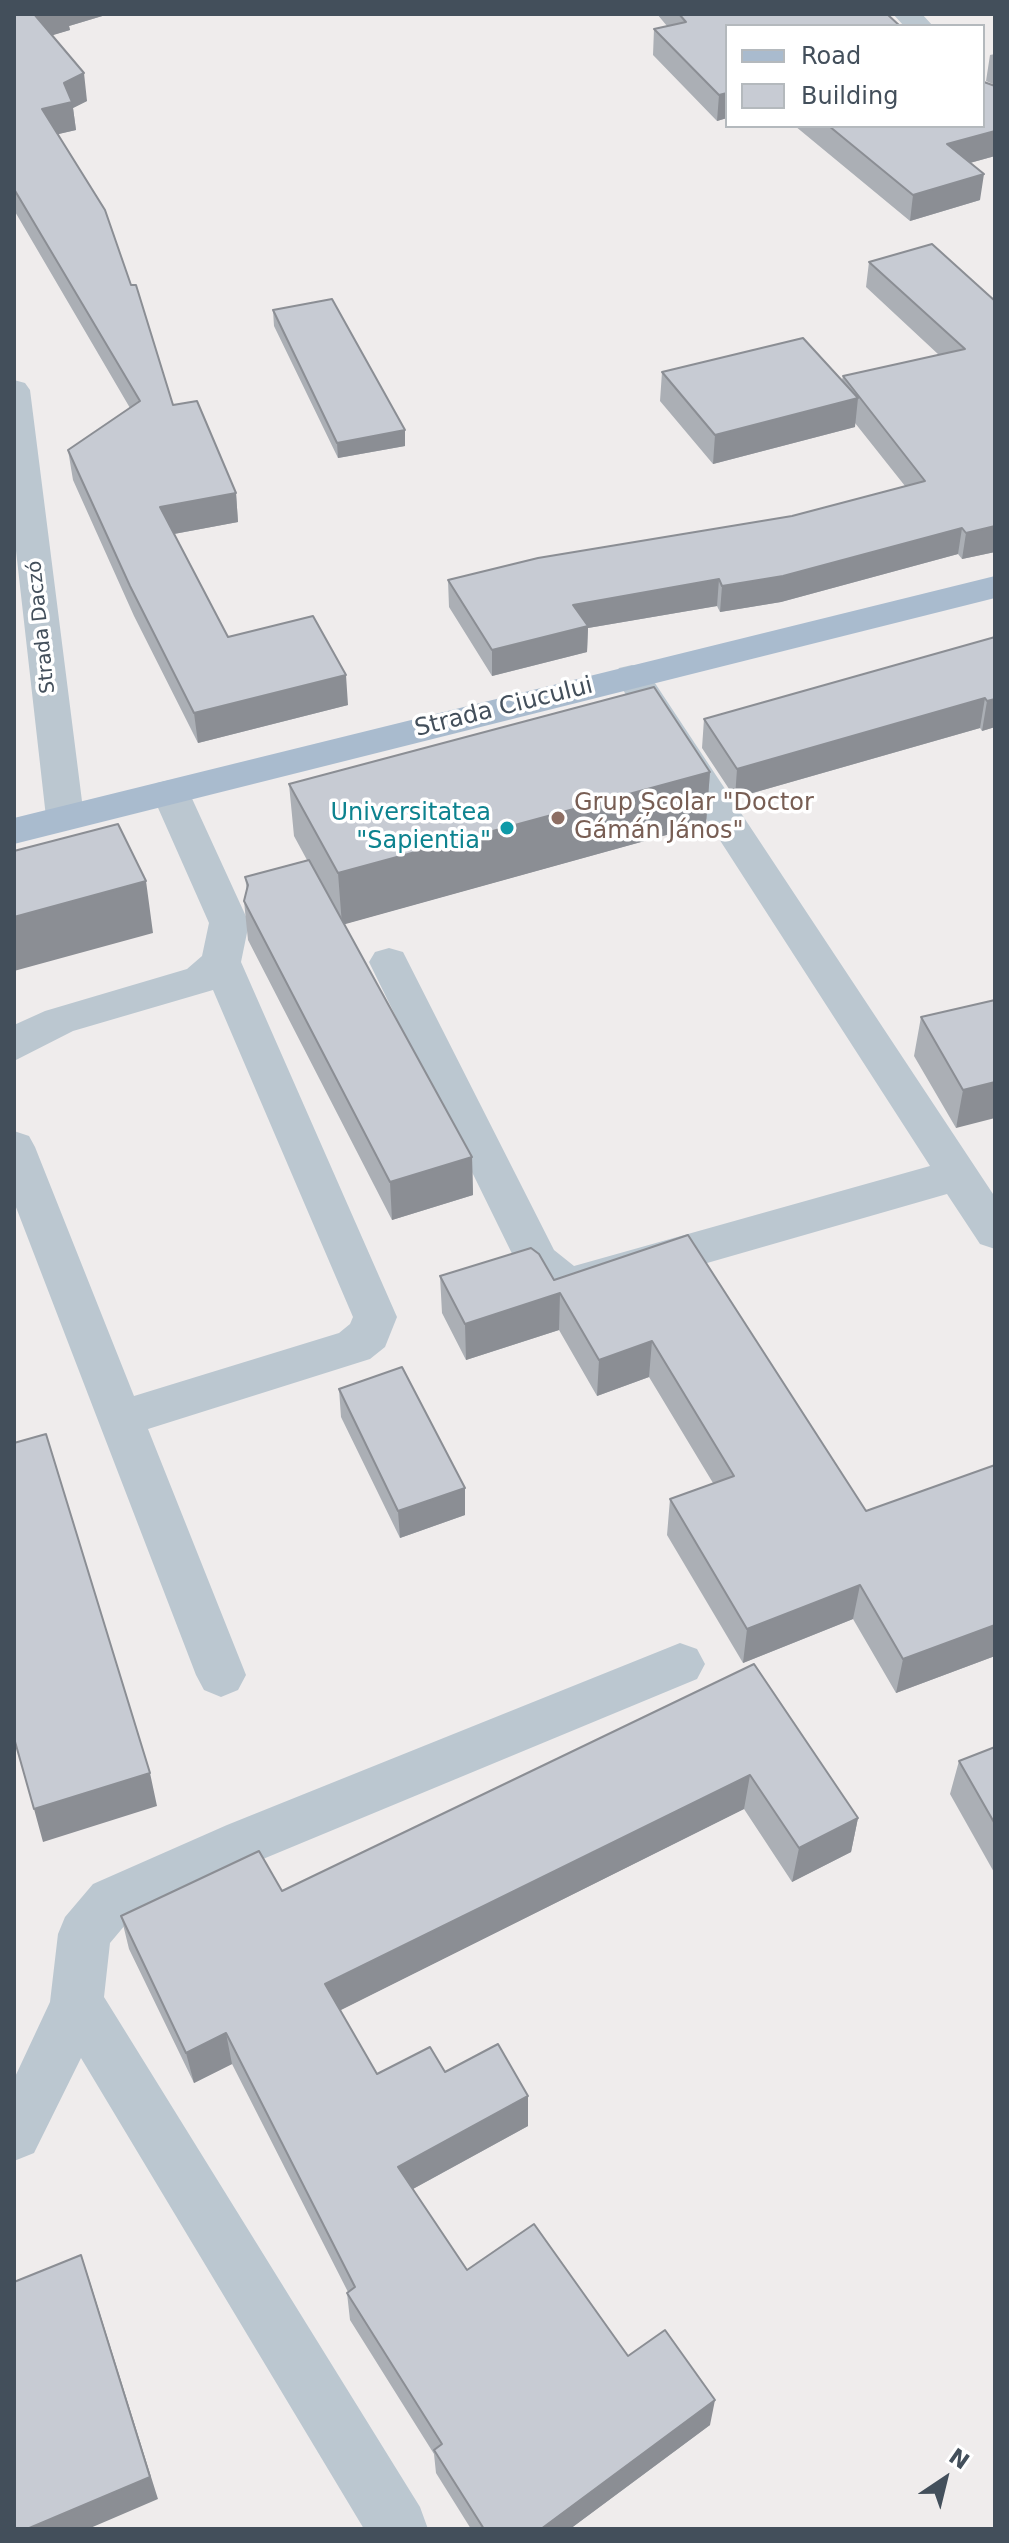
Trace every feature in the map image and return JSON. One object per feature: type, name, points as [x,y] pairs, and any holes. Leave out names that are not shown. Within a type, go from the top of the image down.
[{"type":"main road","name":"Strada Ciucului","points":[[14,831],[995,587]]},
{"type":"street","name":"Strada Daczó","points":[[14,390],[65,817]]},
{"type":"street","points":[[632,676],[995,1232]]},
{"type":"street","points":[[120,1419],[354,1346],[369,1334],[375,1317],[221,962],[229,923],[170,792]]},
{"type":"street","points":[[14,1046],[59,1021],[201,979],[221,962]]},
{"type":"street","points":[[389,962],[538,1262],[558,1278],[575,1284],[956,1175]]},
{"type":"street","points":[[14,1147],[221,1675]]},
{"type":"street","points":[[14,2134],[47,2073],[77,2002],[84,1934],[112,1901],[245,1842],[680,1664]]},
{"type":"street","points":[[77,2002],[398,2529]]},
{"type":"building","points":[[14,14],[34,14],[84,73],[64,83],[72,102],[42,109],[105,210],[131,285],[136,285],[173,405],[197,401],[236,493],[160,507],[228,637],[313,616],[346,675],[194,713],[130,586],[68,450],[140,401],[14,189]]},
{"type":"building","points":[[679,14],[887,14],[898,24],[725,24],[725,94],[719,95],[654,29],[686,22]]},
{"type":"building","points":[[985,82],[995,86],[995,131],[947,144],[984,174],[913,195],[831,128],[985,128]]},
{"type":"building","points":[[932,244],[995,301],[995,526],[966,533],[962,528],[783,576],[722,586],[719,579],[573,605],[588,626],[492,650],[448,580],[538,558],[792,516],[925,481],[843,376],[965,349],[869,262]]},
{"type":"building","points":[[332,299],[405,430],[337,443],[273,310]]},
{"type":"building","points":[[803,338],[858,398],[715,435],[662,372]]},
{"type":"building","points":[[995,637],[995,699],[987,701],[985,698],[737,769],[704,719]]},
{"type":"building","points":[[654,687],[710,772],[338,873],[289,784]]},
{"type":"building","points":[[118,824],[146,881],[14,917],[14,851]]},
{"type":"building","points":[[309,860],[472,1157],[390,1182],[244,901],[248,885],[245,877]]},
{"type":"building","points":[[995,1000],[995,1082],[963,1090],[921,1017]]},
{"type":"building","points":[[688,1235],[866,1511],[995,1465],[995,1625],[903,1659],[860,1585],[747,1629],[670,1499],[734,1476],[652,1341],[599,1360],[560,1293],[465,1324],[440,1276],[531,1248],[539,1254],[554,1280]]},
{"type":"building","points":[[402,1367],[465,1488],[398,1511],[339,1389]]},
{"type":"building","points":[[46,1434],[150,1773],[34,1809],[14,1738],[14,1443]]},
{"type":"building","points":[[754,1664],[858,1818],[799,1848],[750,1775],[325,1984],[377,2074],[430,2047],[445,2072],[498,2044],[528,2096],[398,2167],[467,2270],[534,2224],[628,2356],[665,2330],[715,2400],[541,2529],[484,2529],[434,2450],[442,2444],[347,2293],[355,2287],[226,2033],[186,2053],[121,1916],[259,1851],[282,1891]]},
{"type":"building","points":[[995,1747],[995,1824],[959,1761]]},
{"type":"building","points":[[81,2255],[150,2477],[27,2529],[14,2529],[14,2282]]},
{"type":"place","name":"Grup Școlar \"Doctor Gámán János\"","points":[[558,818]]},
{"type":"place","name":"Universitatea \"Sapientia\"","points":[[507,828]]}]
